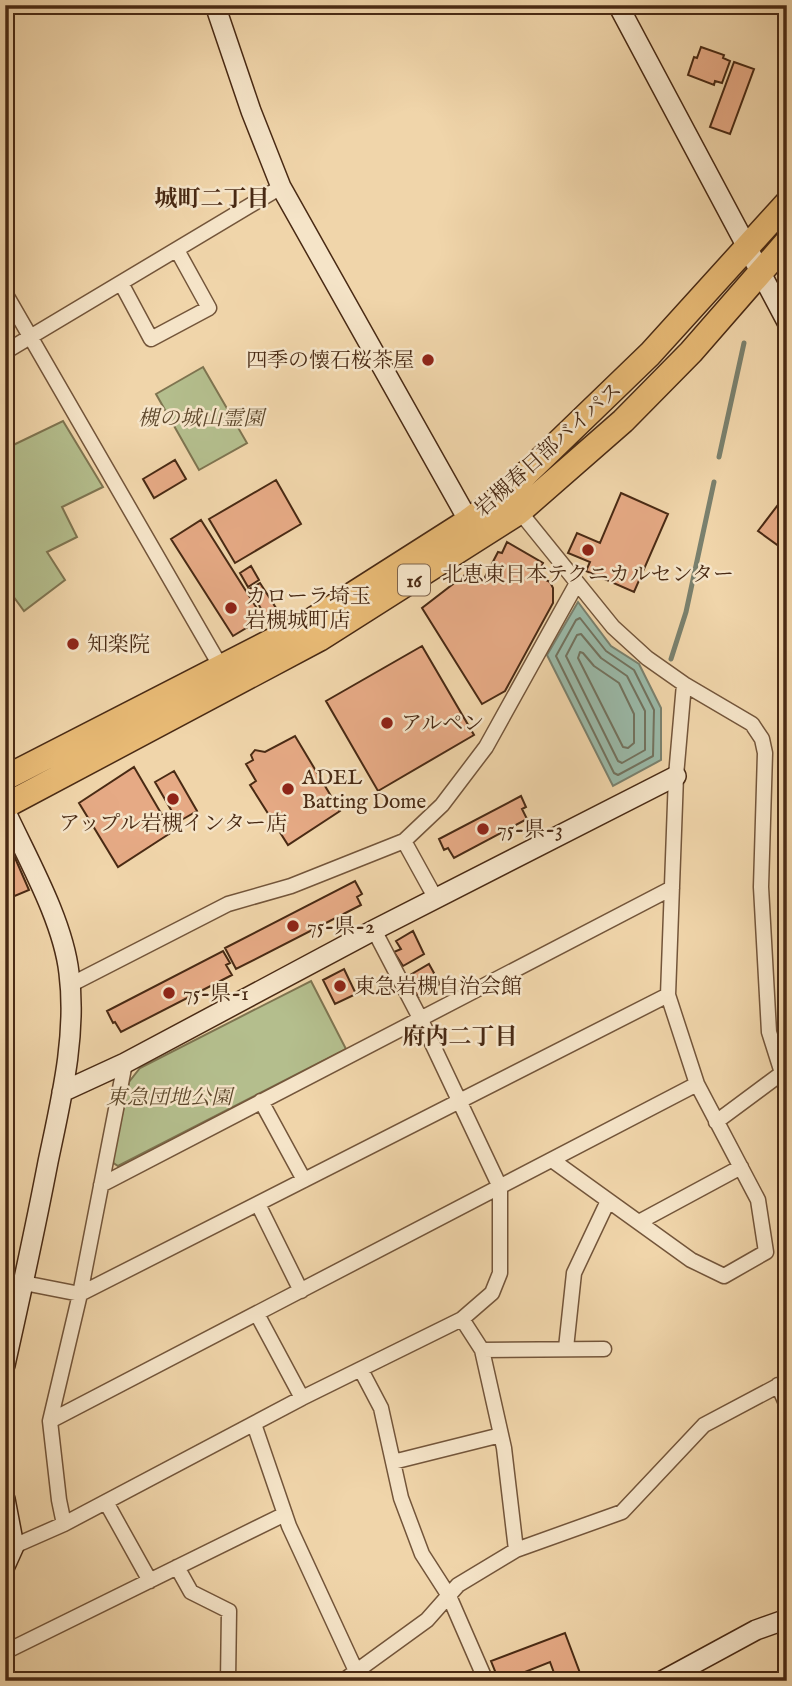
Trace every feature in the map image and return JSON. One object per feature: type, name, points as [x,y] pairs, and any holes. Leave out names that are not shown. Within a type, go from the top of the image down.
[{"type":"highway","name":"岩槻春日部バイパス","points":[[513,502],[787,203]]},
{"type":"highway","name":"岩槻春日部バイパス","points":[[5,808],[319,639],[513,502],[623,421],[691,352],[787,242]]},
{"type":"highway","name":"岩槻春日部バイパス","points":[[5,778],[311,621],[474,530]]},
{"type":"street","points":[[215,5],[251,111],[281,187],[474,530]]},
{"type":"street","points":[[618,5],[787,322]]},
{"type":"street","points":[[5,352],[281,187]]},
{"type":"street","points":[[121,283],[151,340],[209,307],[177,250]]},
{"type":"street","points":[[5,293],[221,667]]},
{"type":"street","points":[[513,502],[613,627],[647,658],[684,684],[752,724],[762,739],[765,753],[762,930],[769,1032],[785,1077],[716,1122]]},
{"type":"street","points":[[70,985],[228,904],[291,887],[404,841],[442,805],[486,747],[577,583]]},
{"type":"street","points":[[552,1160],[691,1259],[724,1276],[766,1252],[758,1200],[697,1084],[668,995],[676,776],[684,684]]},
{"type":"street","points":[[62,1092],[125,1063],[374,930],[676,776]]},
{"type":"street","points":[[5,808],[56,922],[70,985],[70,1042],[62,1092],[5,1365]]},
{"type":"street","points":[[404,841],[436,899]]},
{"type":"street","points":[[101,1185],[672,888]]},
{"type":"street","points":[[14,1546],[64,1524],[302,1398],[462,1319],[492,1293],[500,1273],[500,1187],[420,1018],[374,930]]},
{"type":"street","points":[[24,1283],[80,1294],[668,995]]},
{"type":"street","points":[[64,1524],[50,1421],[80,1294],[125,1063]]},
{"type":"street","points":[[50,1421],[697,1084]]},
{"type":"street","points":[[261,1101],[304,1180]]},
{"type":"street","points":[[639,1223],[741,1167]]},
{"type":"street","points":[[566,1348],[575,1273],[608,1201]]},
{"type":"street","points":[[258,1204],[301,1291]]},
{"type":"street","points":[[257,1314],[302,1398]]},
{"type":"street","points":[[462,1319],[482,1350],[501,1435],[516,1550]]},
{"type":"street","points":[[482,1350],[604,1349]]},
{"type":"street","points":[[361,1370],[381,1408],[401,1499],[422,1554],[449,1596],[486,1681]]},
{"type":"street","points":[[343,1681],[427,1620],[458,1586],[516,1550],[622,1512],[704,1425],[782,1383],[787,1406]]},
{"type":"street","points":[[254,1424],[285,1514],[356,1671]]},
{"type":"street","points":[[393,1462],[501,1435]]},
{"type":"street","points":[[5,1499],[14,1546],[5,1566]]},
{"type":"street","points":[[106,1502],[150,1581]]},
{"type":"street","points":[[5,1652],[285,1514]]},
{"type":"street","points":[[177,1567],[191,1592],[229,1611],[228,1681]]},
{"type":"street","points":[[662,1681],[756,1630],[787,1619]]},
{"type":"green space","name":"槻の城山霊園","points":[[203,367],[247,443],[199,470],[156,394]]},
{"type":"green space","points":[[63,421],[103,487],[62,507],[77,537],[47,552],[65,580],[24,611],[5,585],[5,449]]},
{"type":"green space","name":"東急団地公園","points":[[311,981],[346,1049],[118,1166],[112,1162],[129,1082],[140,1068]]},
{"type":"water","points":[[578,602],[611,646],[639,664],[661,708],[661,760],[613,786],[547,655]]},
{"type":"building","points":[[701,47],[724,55],[723,58],[730,61],[722,83],[715,81],[714,85],[688,75],[694,57],[697,58]]},
{"type":"building","points":[[734,62],[754,69],[730,134],[710,127]]},
{"type":"building","points":[[175,460],[186,479],[154,498],[143,479]]},
{"type":"building","points":[[276,480],[301,524],[235,563],[209,519]]},
{"type":"building","points":[[621,493],[668,514],[634,592],[586,571],[590,562],[568,553],[577,533],[600,543]]},
{"type":"building","points":[[787,493],[787,552],[758,531]]},
{"type":"building","points":[[201,520],[263,618],[233,636],[171,539]]},
{"type":"building","points":[[507,542],[543,563],[538,576],[550,582],[553,588],[553,603],[505,691],[482,704],[422,608],[470,571],[484,579],[498,552],[502,553]]},
{"type":"building","points":[[251,566],[259,580],[248,587],[240,573]]},
{"type":"building","points":[[260,583],[276,608],[265,615],[249,589]]},
{"type":"building","points":[[422,646],[474,735],[378,791],[326,701]]},
{"type":"building","points":[[295,736],[340,811],[288,845],[250,785],[256,781],[246,764],[253,760],[251,755],[255,750],[265,752]]},
{"type":"building","points":[[134,767],[172,832],[118,867],[79,803]]},
{"type":"building","points":[[174,771],[197,811],[178,822],[155,782]]},
{"type":"building","name":"75-県-3","points":[[521,796],[526,807],[522,809],[527,819],[454,858],[448,848],[444,850],[439,839]]},
{"type":"building","points":[[9,844],[29,890],[5,900],[5,846]]},
{"type":"building","points":[[787,851],[787,995],[779,922]]},
{"type":"building","name":"75-県-2","points":[[355,881],[362,894],[357,897],[361,905],[236,969],[225,948]]},
{"type":"building","points":[[413,931],[424,954],[403,966],[394,952],[401,949],[396,941]]},
{"type":"building","name":"75-県-1","points":[[223,951],[230,963],[226,965],[232,975],[121,1032],[115,1022],[113,1023],[107,1011]]},
{"type":"building","points":[[429,964],[440,984],[418,997],[411,984],[414,982],[410,975]]},
{"type":"building","points":[[344,969],[356,994],[335,1004],[323,980]]},
{"type":"building","points":[[565,1633],[583,1681],[557,1681],[550,1662],[517,1675],[519,1681],[499,1681],[491,1661]]},
{"type":"waterway","points":[[719,457],[744,343]]},
{"type":"waterway","points":[[671,659],[686,612],[714,482]]},
{"type":"place","name":"四季の懐石桜茶屋","points":[[428,360]]},
{"type":"place","name":"北恵東日本テクニカルセンター","points":[[588,550]]},
{"type":"place","name":"カローラ埼玉 岩槻城町店","points":[[231,608]]},
{"type":"place","name":"知楽院","points":[[73,644]]},
{"type":"place","name":"アルペン","points":[[387,723]]},
{"type":"place","name":"ADEL Batting Dome","points":[[288,789]]},
{"type":"place","name":"アップル岩槻インター店","points":[[173,799]]},
{"type":"place","name":"75-県-3","points":[[483,829]]},
{"type":"place","name":"75-県-2","points":[[293,926]]},
{"type":"place","name":"東急岩槻自治会館","points":[[340,986]]},
{"type":"place","name":"75-県-1","points":[[169,993]]},
{"type":"district","name":"城町二丁目","points":[[212,198]]},
{"type":"district","name":"府内二丁目","points":[[460,1036]]}]
